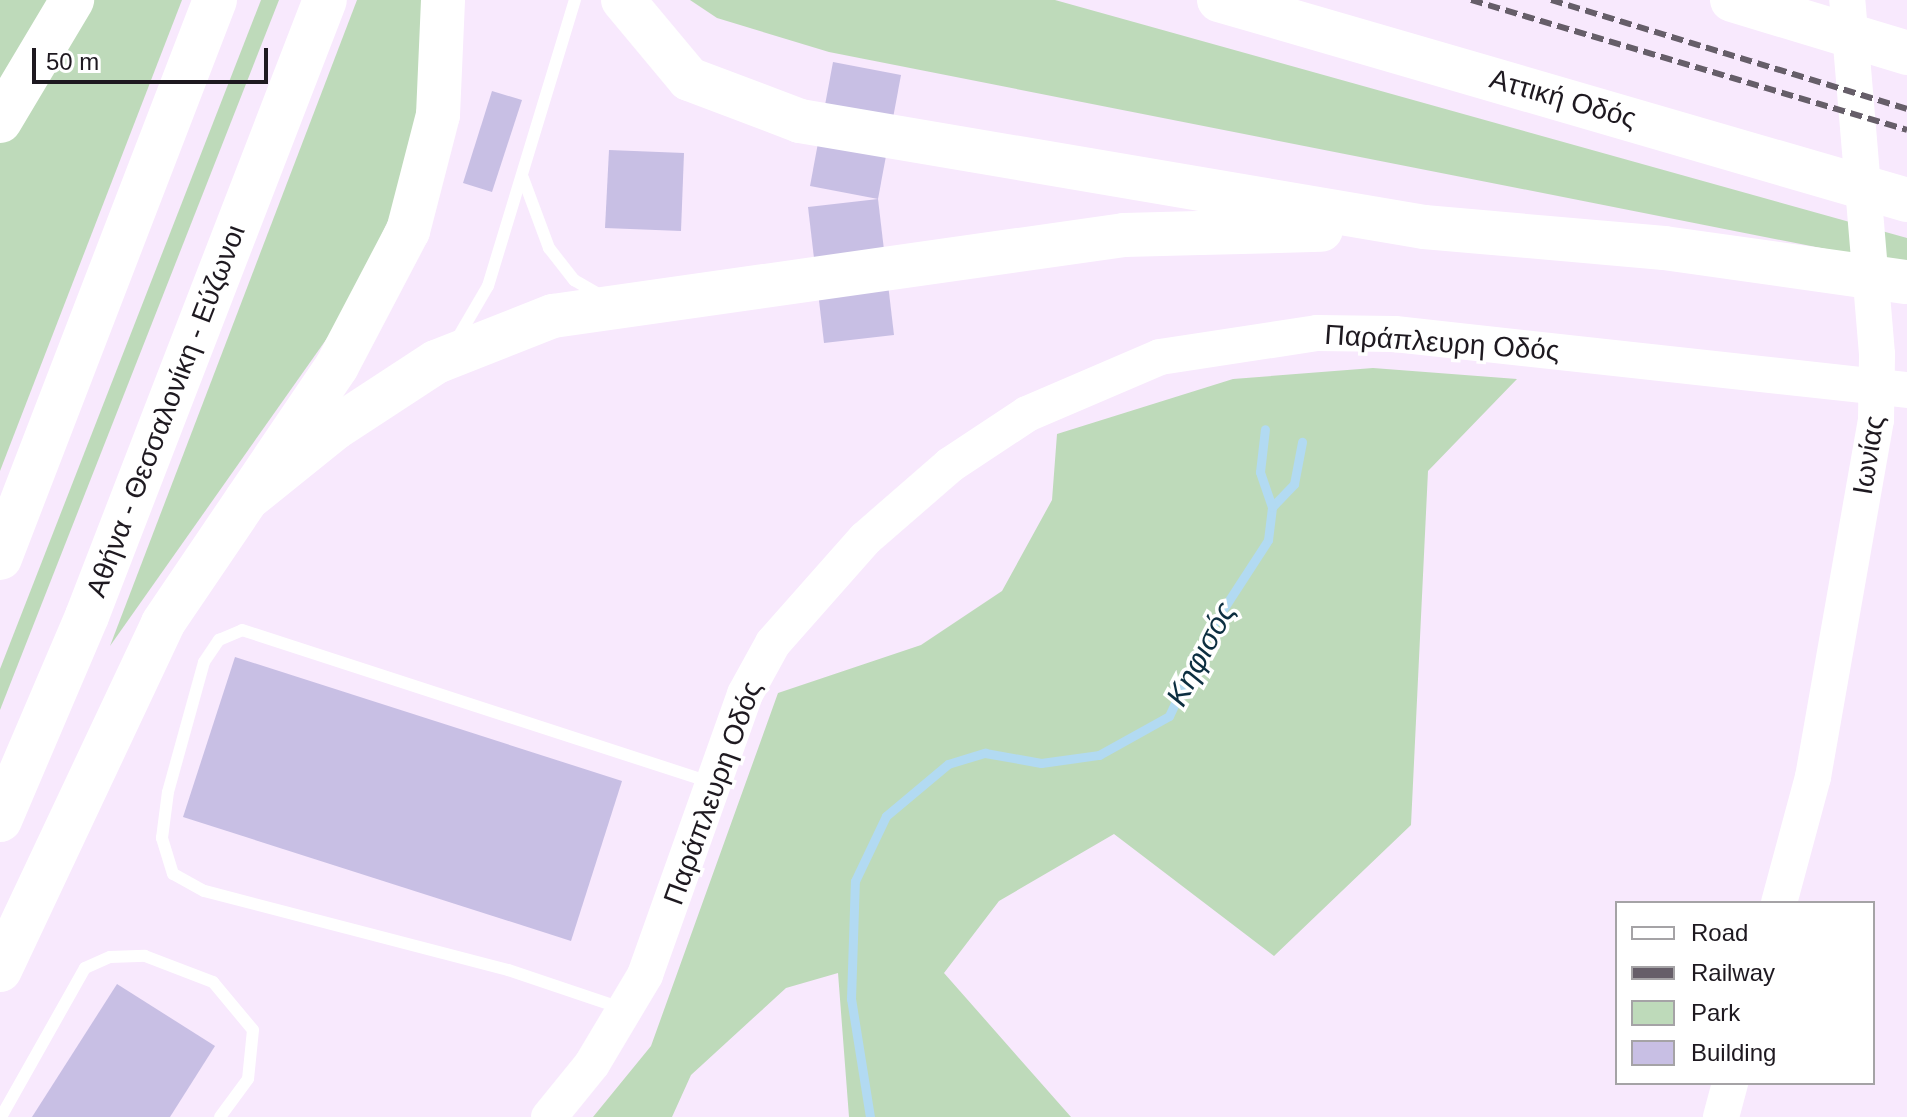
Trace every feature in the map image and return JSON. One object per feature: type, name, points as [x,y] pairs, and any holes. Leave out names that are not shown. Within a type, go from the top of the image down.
[{"type":"highway","points":[[0,121],[72,0]]},
{"type":"highway","points":[[0,558],[215,0]]},
{"type":"highway","name":"Αθήνα - Θεσσαλονίκη - Εύζωνοι","points":[[0,820],[87,616],[325,0]]},
{"type":"highway","points":[[0,970],[118,706],[163,623],[353,339],[408,231],[438,115],[445,44],[443,0]]},
{"type":"highway","points":[[623,0],[689,79],[800,121],[1424,227],[1664,248],[1907,282]]},
{"type":"highway","name":"Αττική Οδός","points":[[1219,0],[1907,200]]},
{"type":"highway","points":[[1732,0],[1907,53]]},
{"type":"highway","points":[[1844,0],[1907,35]]},
{"type":"highway","points":[[247,499],[335,428],[436,362],[508,331],[614,304],[1124,235],[1424,227]]},
{"type":"street","name":"Ιωνίας","points":[[1780,901],[1813,777],[1887,376],[1844,0]]},
{"type":"street","name":"Παράπλευρη Οδός","points":[[549,1117],[628,1011],[711,782],[773,643],[865,539],[988,438],[1114,372],[1234,340],[1355,333],[1887,376]]},
{"type":"street","points":[[1721,1117],[1729,1085]]},
{"type":"lane","points":[[436,362],[467,327],[495,264],[575,0]]},
{"type":"lane","points":[[523,175],[549,248],[574,280],[614,304]]},
{"type":"lane","points":[[628,1011],[508,970],[204,891],[173,874],[162,838],[168,792],[204,662],[219,640],[242,630],[711,782]]},
{"type":"lane","points":[[1,1117],[85,968],[110,957],[145,956],[213,982],[253,1030],[248,1079],[220,1117]]},
{"type":"green space","points":[[0,0],[182,0],[0,471]]},
{"type":"green space","points":[[261,0],[279,0],[0,710],[0,669]]},
{"type":"green space","points":[[357,0],[442,0],[426,116],[393,210],[347,310],[110,646]]},
{"type":"green space","points":[[690,0],[1055,0],[1907,238],[1907,265],[829,52],[717,18]]},
{"type":"green space","points":[[1373,368],[1517,379],[1428,471],[1411,825],[1274,956],[1114,834],[999,901],[944,973],[1071,1117],[849,1117],[838,973],[786,988],[691,1075],[672,1117],[593,1117],[651,1046],[778,693],[921,645],[1002,591],[1052,500],[1057,434],[1233,379]]},
{"type":"building","points":[[833,62],[901,75],[878,199],[810,186]]},
{"type":"building","points":[[492,91],[522,100],[492,192],[463,183]]},
{"type":"building","points":[[609,150],[684,153],[681,231],[605,228]]},
{"type":"building","points":[[878,199],[894,335],[824,343],[808,207]]},
{"type":"building","points":[[235,657],[622,781],[571,941],[183,817]]},
{"type":"building","points":[[117,984],[215,1046],[170,1117],[32,1117]]},
{"type":"waterway","name":"Κηφισός","points":[[870,1117],[851,999],[855,881],[886,816],[948,764],[985,753],[1041,763],[1099,755],[1169,716],[1209,631],[1268,540],[1272,507],[1260,472],[1265,429]]},
{"type":"waterway","name":"Κηφισός","points":[[1272,507],[1294,484],[1302,442]]},
{"type":"railway","points":[[1471,0],[1907,130]]},
{"type":"railway","points":[[1551,0],[1907,109]]}]
